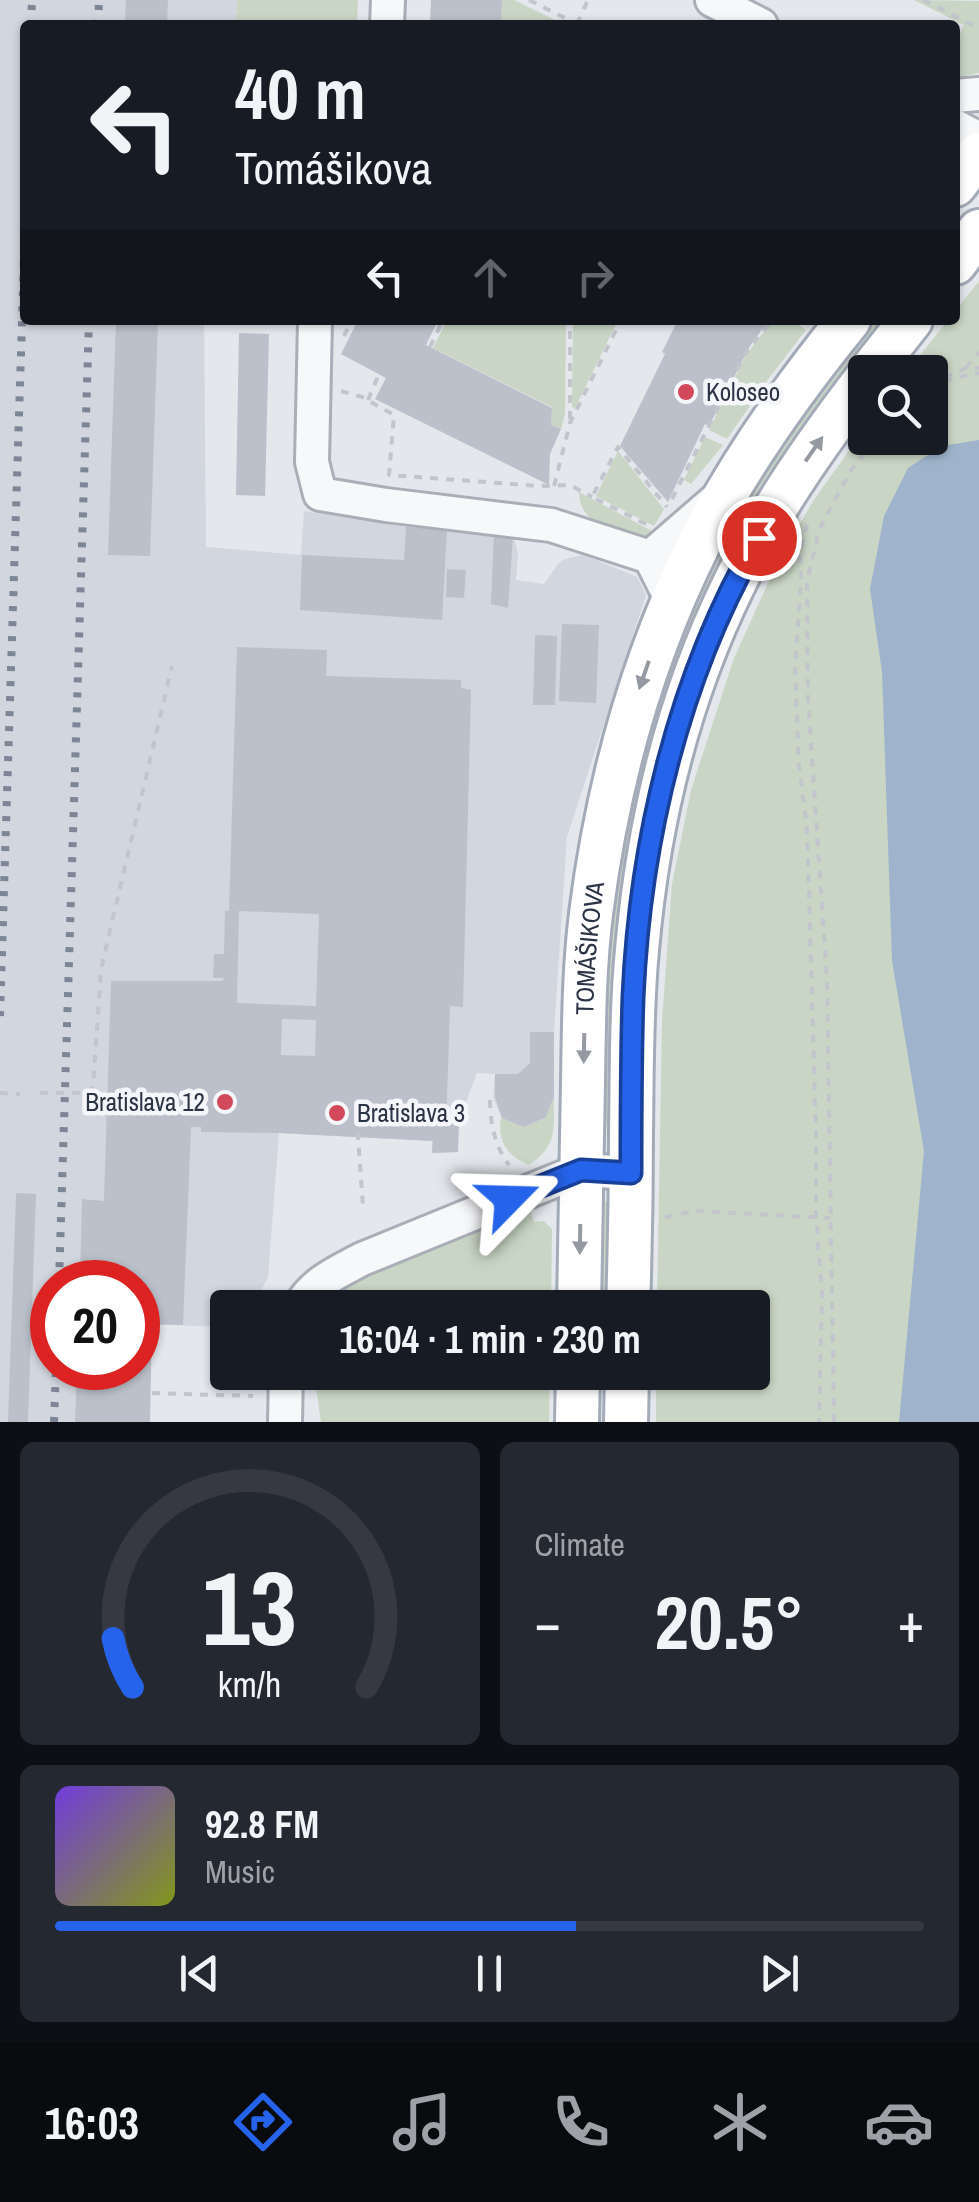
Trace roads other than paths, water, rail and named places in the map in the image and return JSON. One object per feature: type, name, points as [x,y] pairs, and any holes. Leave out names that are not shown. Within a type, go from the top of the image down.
[{"type":"main road","points":[[960,179],[979,154]]},
{"type":"main road","points":[[960,256],[979,232]]},
{"type":"main road","name":"TOMÁŠIKOVA","points":[[579,1290],[585,978],[598,865],[611,795],[638,692],[672,602],[731,486],[784,405],[845,325]]},
{"type":"main road","points":[[883,355],[907,325]]},
{"type":"main road","name":"TOMÁŠIKOVA","points":[[628,1290],[633,996],[640,913],[660,796],[678,729],[715,626],[745,562],[803,464],[848,403]]},
{"type":"main road","points":[[578,1390],[578,1422]]},
{"type":"main road","points":[[626,1422],[627,1390]]},
{"type":"street","points":[[712,0],[751,20]]},
{"type":"street","points":[[315,325],[312,462],[320,494],[551,525],[655,544],[672,602]]},
{"type":"street","name":"TOMÁŠIKOVA","points":[[655,544],[731,486]]},
{"type":"street","points":[[312,1290],[362,1259],[581,1170],[631,1173]]},
{"type":"street","points":[[284,1422],[285,1390]]},
{"type":"water","points":[[979,440],[979,1422],[899,1422],[924,1151],[892,961],[882,672],[870,589],[884,516],[908,468],[928,455],[948,455],[948,445]]},
{"type":"railway","points":[[31,20],[32,0]]},
{"type":"railway","points":[[98,20],[99,0]]},
{"type":"railway","points":[[0,1016],[22,325]]},
{"type":"railway","points":[[60,1260],[89,325]]},
{"type":"railway","points":[[54,1422],[55,1390]]},
{"type":"place","name":"Koloseo","points":[[686,392]]},
{"type":"place","name":"Bratislava 12","points":[[225,1102]]},
{"type":"place","name":"Bratislava 3","points":[[337,1113]]}]
